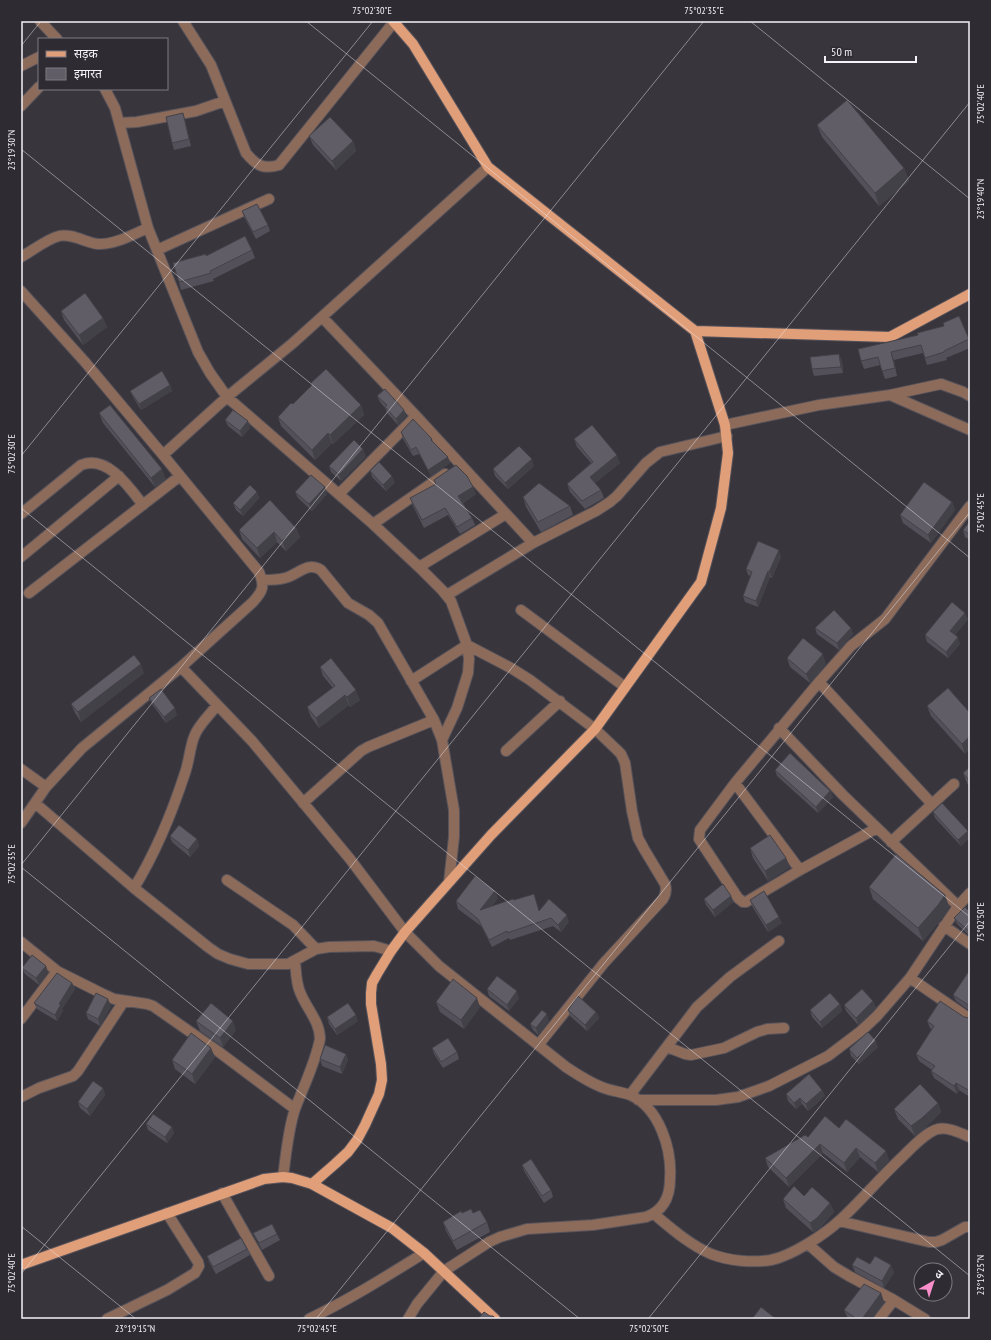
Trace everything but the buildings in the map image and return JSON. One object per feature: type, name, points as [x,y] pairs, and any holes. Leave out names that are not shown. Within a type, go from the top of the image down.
[{"type":"main road","points":[[312,1184],[348,1152],[357,1140],[379,1094],[382,1080],[381,1064],[370,993],[372,983],[377,974],[405,932],[449,882],[491,835],[595,728],[701,582],[721,508],[728,453],[725,425],[695,331],[488,167],[413,44],[393,22]]},
{"type":"main road","points":[[695,331],[890,337],[970,294]]},
{"type":"main road","points":[[21,1265],[264,1178],[292,1178],[312,1184],[392,1228],[421,1250],[495,1319]]},
{"type":"street","points":[[40,21],[56,38]]},
{"type":"street","points":[[183,21],[211,65],[246,153],[253,161],[262,167],[279,165],[393,22]]},
{"type":"street","points":[[21,66],[38,58]]},
{"type":"street","points":[[21,106],[38,88]]},
{"type":"street","points":[[106,90],[115,108],[148,228],[198,352],[210,373],[227,397],[373,524],[419,567],[451,601],[467,644],[469,660],[468,673],[457,708],[442,740]]},
{"type":"street","points":[[119,123],[137,122],[196,112],[225,101]]},
{"type":"street","points":[[163,455],[227,397],[293,343],[488,167]]},
{"type":"street","points":[[157,250],[269,198]]},
{"type":"street","points":[[21,257],[60,236],[69,236],[95,243],[110,243],[148,228]]},
{"type":"street","points":[[21,291],[85,362],[163,455],[258,572],[262,580],[261,594],[253,602],[181,667],[82,748],[46,787],[21,823]]},
{"type":"street","points":[[322,317],[533,543]]},
{"type":"street","points":[[725,425],[819,405],[890,395],[941,384],[970,396]]},
{"type":"street","points":[[890,395],[970,430]]},
{"type":"street","points":[[339,494],[416,416]]},
{"type":"street","points":[[447,595],[533,543],[596,511],[610,502],[646,463],[660,452],[727,436]]},
{"type":"street","points":[[21,514],[81,465],[87,462],[102,465],[119,476],[143,505]]},
{"type":"street","points":[[373,524],[460,464]]},
{"type":"street","points":[[21,557],[119,476]]},
{"type":"street","points":[[29,593],[180,476]]},
{"type":"street","points":[[877,828],[800,870],[749,901],[743,902],[738,898],[699,838],[700,830],[780,728],[851,646],[885,620],[970,506]]},
{"type":"street","points":[[419,567],[506,514]]},
{"type":"street","points":[[262,580],[284,578],[308,567],[316,567],[321,570],[348,603],[369,615],[378,623],[434,720],[442,740],[454,810],[454,837],[449,882]]},
{"type":"street","points":[[521,610],[625,687]]},
{"type":"street","points":[[411,681],[467,644]]},
{"type":"street","points":[[467,644],[511,668],[560,701],[595,728],[616,749],[624,759],[638,838],[665,884],[666,889],[666,895],[604,963],[539,1044]]},
{"type":"street","points":[[181,667],[252,741],[350,859],[405,932],[439,966],[566,1067],[586,1080],[634,1097],[716,1100],[738,1097],[769,1086],[828,1056],[861,1031],[877,1016],[910,978],[958,906],[970,893]]},
{"type":"street","points":[[819,682],[932,804]]},
{"type":"street","points":[[506,751],[560,701]]},
{"type":"street","points":[[134,888],[154,854],[177,797],[186,771],[193,738],[217,705]]},
{"type":"street","points":[[303,803],[360,751],[434,720]]},
{"type":"street","points":[[780,728],[843,795],[958,906]]},
{"type":"street","points":[[21,769],[46,787]]},
{"type":"street","points":[[735,784],[800,870]]},
{"type":"street","points":[[891,842],[954,784]]},
{"type":"street","points":[[35,803],[134,888],[218,954],[248,964],[288,964],[308,952],[329,947],[374,946],[391,952]]},
{"type":"street","points":[[227,880],[293,925],[316,949]]},
{"type":"street","points":[[944,926],[970,944]]},
{"type":"street","points":[[634,1097],[667,1047],[697,1007],[730,977],[779,941]]},
{"type":"street","points":[[21,942],[57,971],[103,994],[124,1001],[142,1002],[153,1006],[219,1052],[295,1109]]},
{"type":"street","points":[[283,1177],[291,1124],[295,1109],[308,1080],[318,1048],[320,1033],[300,992],[295,961]]},
{"type":"street","points":[[21,1019],[57,971]]},
{"type":"street","points":[[910,978],[970,1019]]},
{"type":"street","points":[[21,1097],[39,1088],[72,1076],[78,1071],[124,1001]]},
{"type":"street","points":[[667,1047],[691,1055],[724,1048],[757,1032],[767,1029],[784,1028]]},
{"type":"street","points":[[408,1319],[417,1304],[444,1271],[489,1242],[512,1232],[527,1229],[593,1225],[646,1217],[654,1214],[660,1209],[668,1195],[670,1182],[671,1166],[665,1137],[658,1121],[651,1112],[634,1097]]},
{"type":"street","points":[[654,1214],[694,1244],[711,1254],[723,1258],[752,1262],[772,1260],[808,1244],[839,1221],[887,1172],[930,1132],[943,1128],[970,1137]]},
{"type":"street","points":[[222,1193],[269,1276]]},
{"type":"street","points":[[107,1319],[167,1290],[198,1270],[198,1262],[167,1213]]},
{"type":"street","points":[[839,1221],[929,1242],[936,1242],[965,1227],[970,1227]]},
{"type":"street","points":[[808,1244],[834,1266],[849,1276],[894,1300],[925,1319]]},
{"type":"street","points":[[309,1319],[369,1287],[421,1250]]},
{"type":"street","points":[[879,1319],[894,1300]]}]
